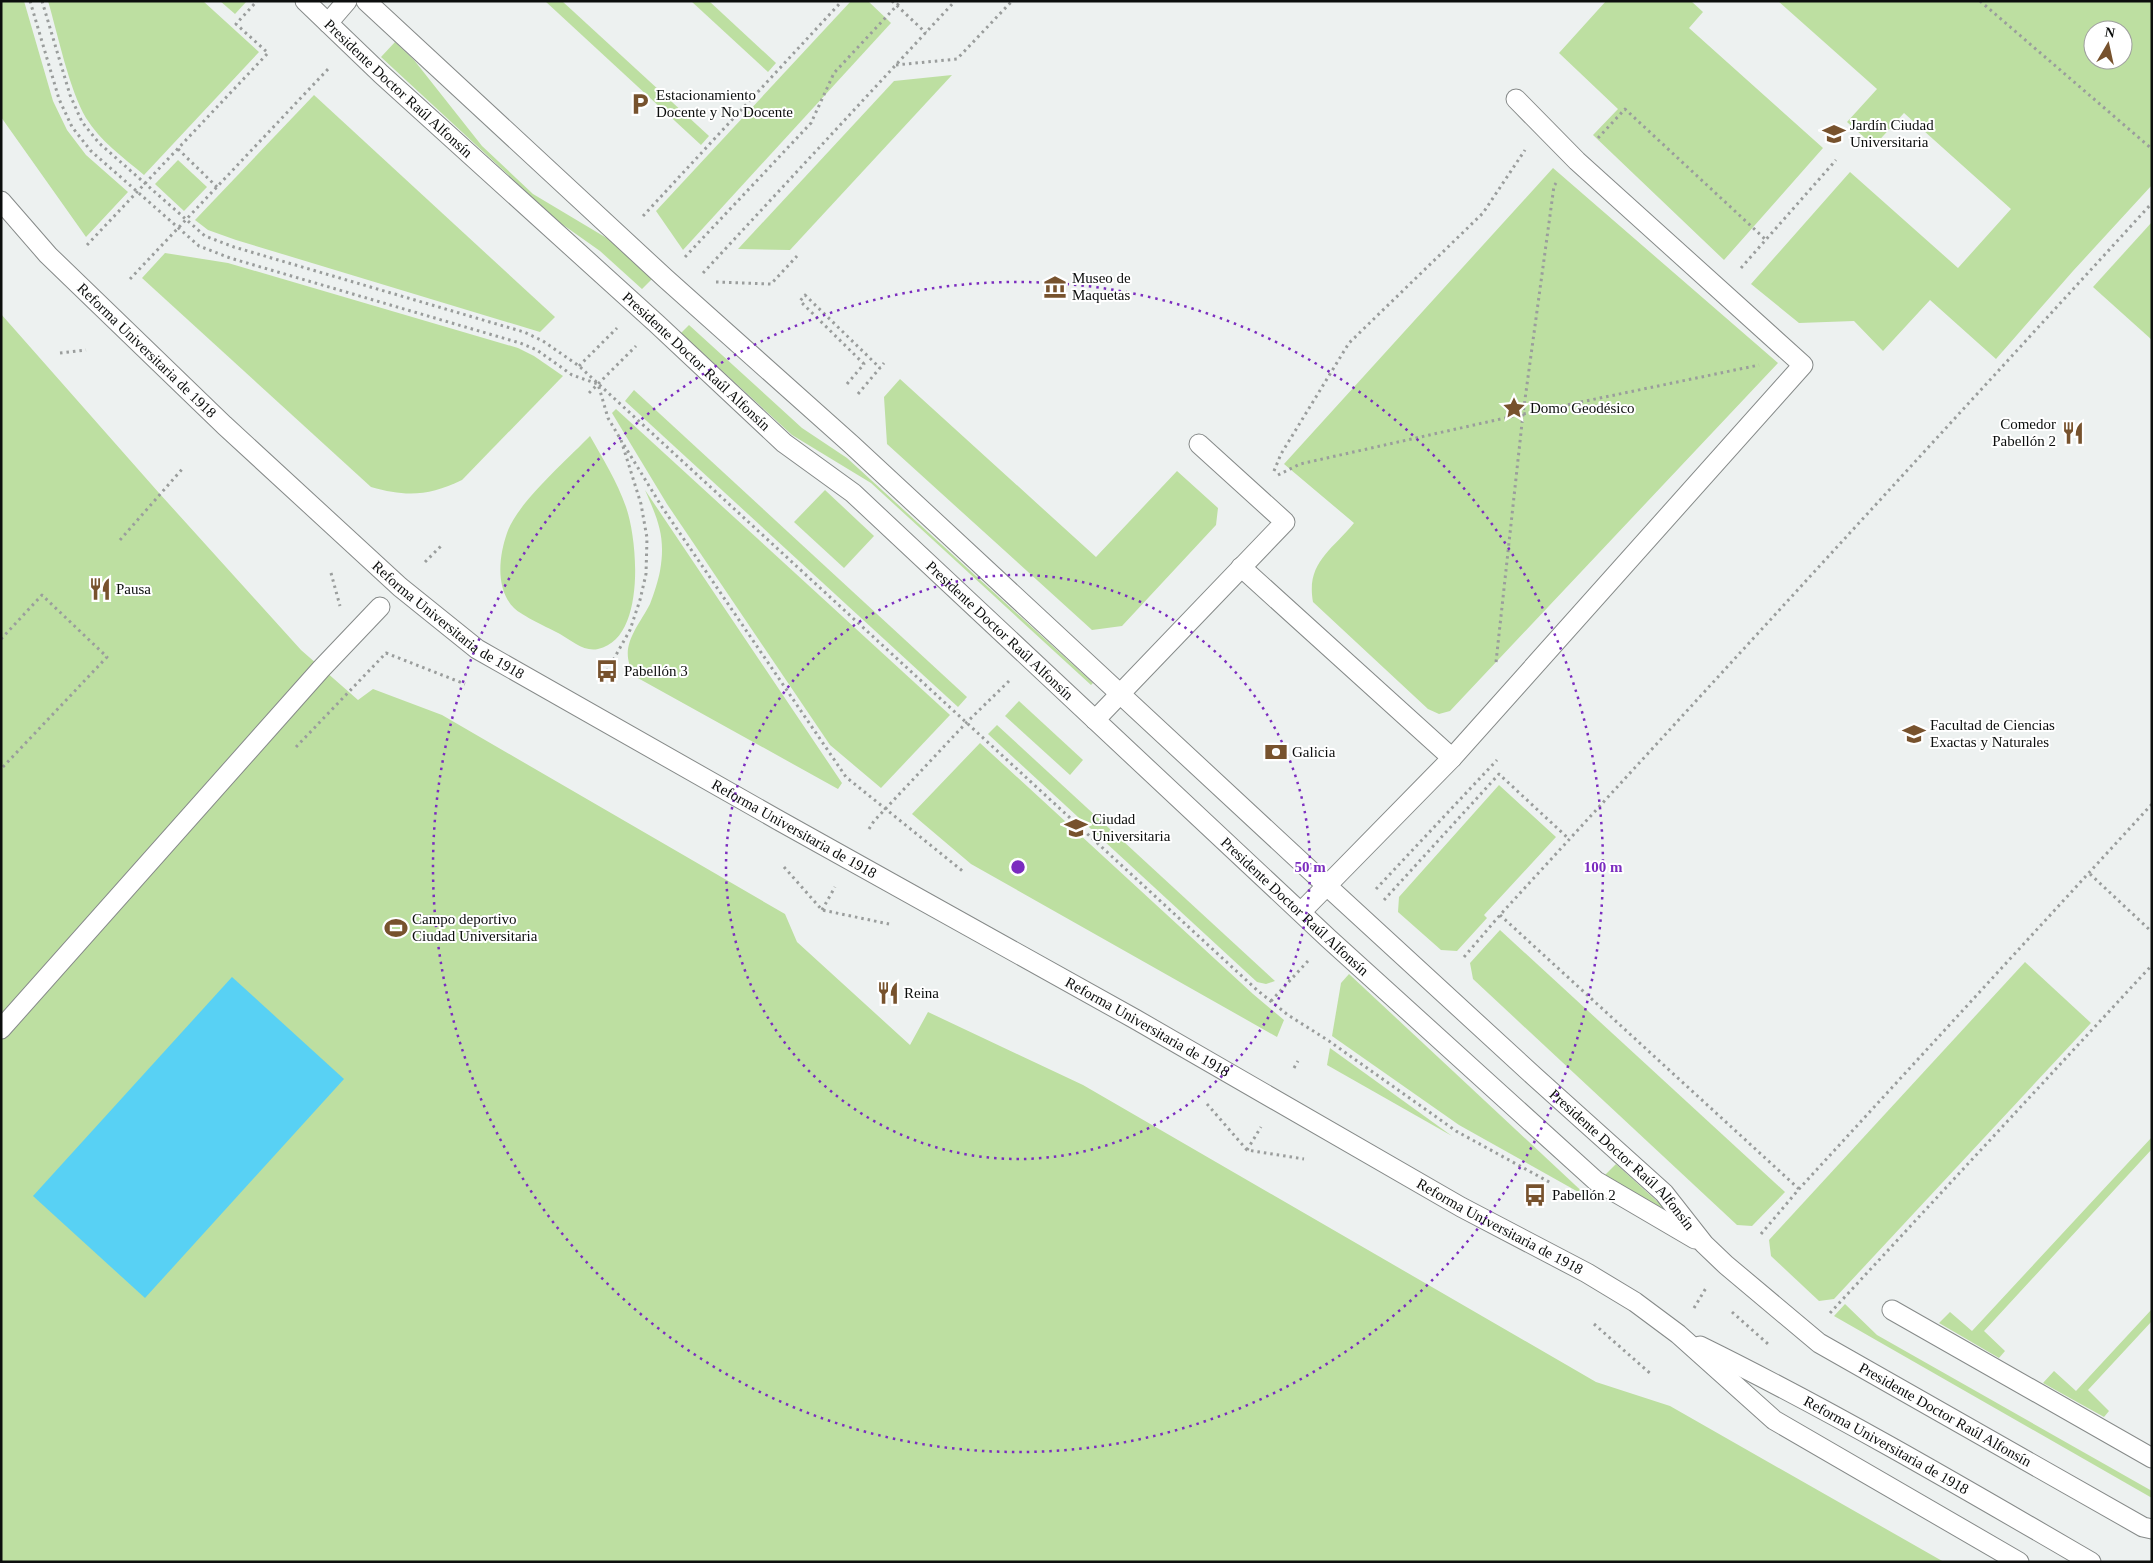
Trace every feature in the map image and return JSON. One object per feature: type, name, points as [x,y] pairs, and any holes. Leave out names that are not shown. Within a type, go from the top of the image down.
[{"type":"lane","name":"Presidente Doctor Raúl Alfonsín","points":[[306,1],[381,74],[657,324],[784,443],[853,493],[1301,912],[1596,1181],[1704,1244],[1819,1343],[2143,1527],[2152,1529]]},
{"type":"lane","points":[[328,23],[347,1]]},
{"type":"lane","name":"Presidente Doctor Raúl Alfonsín","points":[[366,1],[664,278],[852,445],[1542,1084],[1664,1193],[1704,1244]]},
{"type":"lane","points":[[1301,912],[1452,758],[1803,365],[1577,161],[1516,99]]},
{"type":"lane","name":"Reforma Universitaria de 1918","points":[[1,201],[48,255],[232,432],[400,587],[476,649],[1135,1019],[1461,1207],[1587,1272],[1635,1302],[1678,1334],[1774,1420],[2019,1562]]},
{"type":"lane","points":[[1095,720],[1285,522],[1199,444]]},
{"type":"lane","points":[[1241,567],[1452,758]]},
{"type":"lane","points":[[1,1029],[321,669],[380,607]]},
{"type":"lane","points":[[1892,1310],[2152,1458]]},
{"type":"lane","name":"Reforma Universitaria de 1918","points":[[1678,1334],[1799,1396],[1909,1456],[2091,1562]]},
{"type":"path","points":[[30,1],[59,99],[72,127],[90,151],[199,246],[230,258],[520,343],[537,350],[572,375],[598,384]]},
{"type":"path","points":[[42,1],[70,95],[82,122],[99,143],[205,236],[234,247],[524,332],[543,341],[579,366],[1271,1001],[1288,1015],[1337,1047],[1456,1131],[1557,1187]]},
{"type":"path","points":[[87,245],[268,53],[236,24],[257,1]]},
{"type":"path","points":[[641,218],[842,1]]},
{"type":"path","points":[[892,1],[926,33]]},
{"type":"path","points":[[684,258],[811,123],[834,73],[901,1]]},
{"type":"path","points":[[702,274],[955,1]]},
{"type":"path","points":[[896,65],[958,59],[1012,1]]},
{"type":"path","points":[[1980,1],[2152,149]]},
{"type":"path","points":[[130,279],[334,62]]},
{"type":"path","points":[[1495,669],[1522,414],[1554,186],[1625,109],[1765,239]]},
{"type":"path","points":[[1541,126],[1483,214],[1349,343],[1281,454],[1271,479],[1300,464],[1522,414],[1765,363],[1803,365]]},
{"type":"path","points":[[178,149],[218,187]]},
{"type":"path","points":[[1757,249],[1836,160]]},
{"type":"path","points":[[1464,957],[1569,839],[2152,203]]},
{"type":"path","points":[[714,282],[771,284],[798,256]]},
{"type":"path","points":[[847,384],[864,364],[800,301],[805,295],[880,368]]},
{"type":"path","points":[[579,366],[618,327]]},
{"type":"path","points":[[589,393],[640,342]]},
{"type":"path","points":[[60,353],[86,350]]},
{"type":"path","points":[[858,394],[884,363]]},
{"type":"path","points":[[598,384],[608,418],[662,507],[846,777],[965,873]]},
{"type":"path","points":[[607,670],[630,630],[646,574],[647,538],[641,504],[622,440]]},
{"type":"path","points":[[120,540],[184,467]]},
{"type":"path","points":[[425,562],[442,545]]},
{"type":"path","points":[[331,573],[342,612]]},
{"type":"path","points":[[1,639],[42,595],[107,657],[1,769]]},
{"type":"path","points":[[386,653],[465,684]]},
{"type":"path","points":[[869,829],[874,821],[966,723],[1013,677]]},
{"type":"path","points":[[1376,889],[1496,760]]},
{"type":"path","points":[[1379,906],[1499,774],[1569,839]]},
{"type":"path","points":[[1761,1234],[1799,1189],[2090,874],[2152,804]]},
{"type":"path","points":[[784,867],[822,910],[889,924]]},
{"type":"path","points":[[2090,874],[2152,932]]},
{"type":"path","points":[[822,910],[836,884]]},
{"type":"path","points":[[1500,915],[1799,1189]]},
{"type":"path","points":[[1271,1001],[1314,955]]},
{"type":"path","points":[[1837,1305],[2152,965]]},
{"type":"path","points":[[1294,1068],[1298,1061]]},
{"type":"path","points":[[1207,1104],[1247,1150],[1304,1159]]},
{"type":"path","points":[[1247,1150],[1262,1124]]},
{"type":"path","points":[[1693,1310],[1707,1286],[1713,1292]]},
{"type":"path","points":[[1731,1311],[1742,1323],[1773,1349]]},
{"type":"path","points":[[1594,1324],[1652,1375]]},
{"type":"green space","points":[[1,1],[24,1],[53,101],[67,130],[86,155],[128,192],[86,237],[1,117]]},
{"type":"green space","points":[[48,1],[203,1],[259,52],[144,175],[105,142],[86,118],[69,77]]},
{"type":"green space","points":[[220,1],[247,1],[235,14]]},
{"type":"green space","points":[[545,1],[562,1],[709,136],[701,145]]},
{"type":"green space","points":[[691,1],[709,1],[776,63],[768,72]]},
{"type":"green space","points":[[851,1],[868,1],[891,23],[683,250],[656,211]]},
{"type":"green space","points":[[1606,1],[1691,1],[1703,12],[1689,28],[1823,148],[1724,260],[1593,135],[1618,109],[1559,53]]},
{"type":"green space","points":[[1778,1],[2152,1],[2152,185],[1996,359],[1930,300],[1883,351],[1854,321],[1799,323],[1751,284],[1850,172],[1958,268],[2011,209],[1904,113],[1874,146],[1847,122],[1877,89]]},
{"type":"green space","points":[[395,42],[414,60],[482,146],[533,194],[610,240],[652,279],[642,289],[600,251],[559,222],[381,57]]},
{"type":"green space","points":[[952,75],[790,250],[738,249],[894,81]]},
{"type":"green space","points":[[314,95],[555,317],[540,332],[236,240],[208,230],[195,220]]},
{"type":"green space","points":[[178,160],[207,187],[184,211],[155,184]]},
{"type":"green space","points":[[1553,168],[1778,363],[1450,711],[1439,714],[1428,709],[1313,602],[1313,577],[1317,567],[1322,558],[1354,523],[1284,464]]},
{"type":"green space","points":[[2152,222],[2152,340],[2093,287]]},
{"type":"green space","points":[[165,253],[228,263],[518,348],[534,356],[563,376],[462,480],[439,489],[417,493],[395,492],[371,487],[142,278]]},
{"type":"green space","name":"Campo deportivo Ciudad Universitaria","points":[[1,314],[301,650],[358,700],[373,689],[442,715],[785,914],[797,942],[910,1045],[928,1012],[1083,1085],[1596,1382],[1670,1406],[1944,1562],[1,1562]]},
{"type":"green space","points":[[689,325],[802,428],[847,458],[1093,683],[1091,685],[871,483],[792,435],[681,333]]},
{"type":"green space","points":[[900,379],[1096,557],[1177,471],[1218,508],[1216,525],[1122,626],[1092,630],[887,444],[884,397]]},
{"type":"green space","points":[[634,390],[967,697],[958,707],[625,401]]},
{"type":"green space","points":[[616,409],[950,715],[881,788],[830,745],[667,504],[612,413]]},
{"type":"green space","points":[[590,436],[614,479],[626,507],[630,522],[635,564],[631,609],[624,627],[613,641],[593,650],[578,645],[523,615],[514,608],[504,592],[500,572],[504,542],[512,521],[532,495]]},
{"type":"green space","points":[[645,490],[842,783],[838,789],[636,677],[630,667],[628,648],[650,604],[662,559],[660,529]]},
{"type":"green space","points":[[825,490],[874,536],[844,568],[794,522]]},
{"type":"green space","points":[[1019,701],[1083,760],[1070,775],[1005,716]]},
{"type":"green space","points":[[997,725],[1275,981],[1266,984],[1257,982],[988,734]]},
{"type":"green space","points":[[980,743],[1253,994],[1284,1020],[1277,1037],[971,864],[912,814]]},
{"type":"green space","points":[[1499,785],[1556,837],[1484,915],[1487,918],[1457,951],[1441,950],[1398,912],[1399,897]]},
{"type":"green space","points":[[1500,930],[1785,1192],[1752,1226],[1737,1225],[1473,979],[1470,963]]},
{"type":"green space","points":[[2025,962],[2091,1023],[1834,1299],[1819,1301],[1771,1256],[1769,1240]]},
{"type":"green space","points":[[1349,974],[1589,1198],[1459,1125],[1332,1036],[1341,983]]},
{"type":"green space","points":[[1330,1048],[1452,1136],[1327,1065]]},
{"type":"green space","points":[[2152,1137],[2152,1149],[1984,1331],[2005,1351],[1999,1358],[1939,1323],[1950,1312],[1972,1331]]},
{"type":"green space","points":[[1616,1164],[1670,1213],[1604,1176]]},
{"type":"green space","points":[[1845,1304],[1877,1335],[2152,1491],[2152,1498],[1834,1316]]},
{"type":"green space","points":[[2152,1309],[2152,1321],[2088,1390],[2109,1411],[2104,1417],[2043,1383],[2054,1371],[2076,1391]]},
{"type":"water","points":[[232,977],[344,1079],[145,1298],[33,1196]]},
{"type":"place","name":"Estacionamiento Docente y No Docente","points":[[640,104]]},
{"type":"place","name":"Jardín Ciudad Universitaria","points":[[1834,134]]},
{"type":"place","name":"Museo de Maquetas","points":[[1055,287]]},
{"type":"place","name":"Domo Geodésico","points":[[1514,408]]},
{"type":"place","name":"Comedor Pabellón 2","points":[[2073,433]]},
{"type":"place","name":"Pausa","points":[[100,589]]},
{"type":"place","name":"Pabellón 3","points":[[607,671]]},
{"type":"place","name":"Facultad de Ciencias Exactas y Naturales","points":[[1914,734]]},
{"type":"place","name":"Galicia","points":[[1276,752]]},
{"type":"place","name":"Ciudad Universitaria","points":[[1076,828]]},
{"type":"place","name":"Campo deportivo Ciudad Universitaria","points":[[396,928]]},
{"type":"place","name":"Reina","points":[[888,993]]},
{"type":"place","name":"Pabellón 2","points":[[1535,1195]]}]
